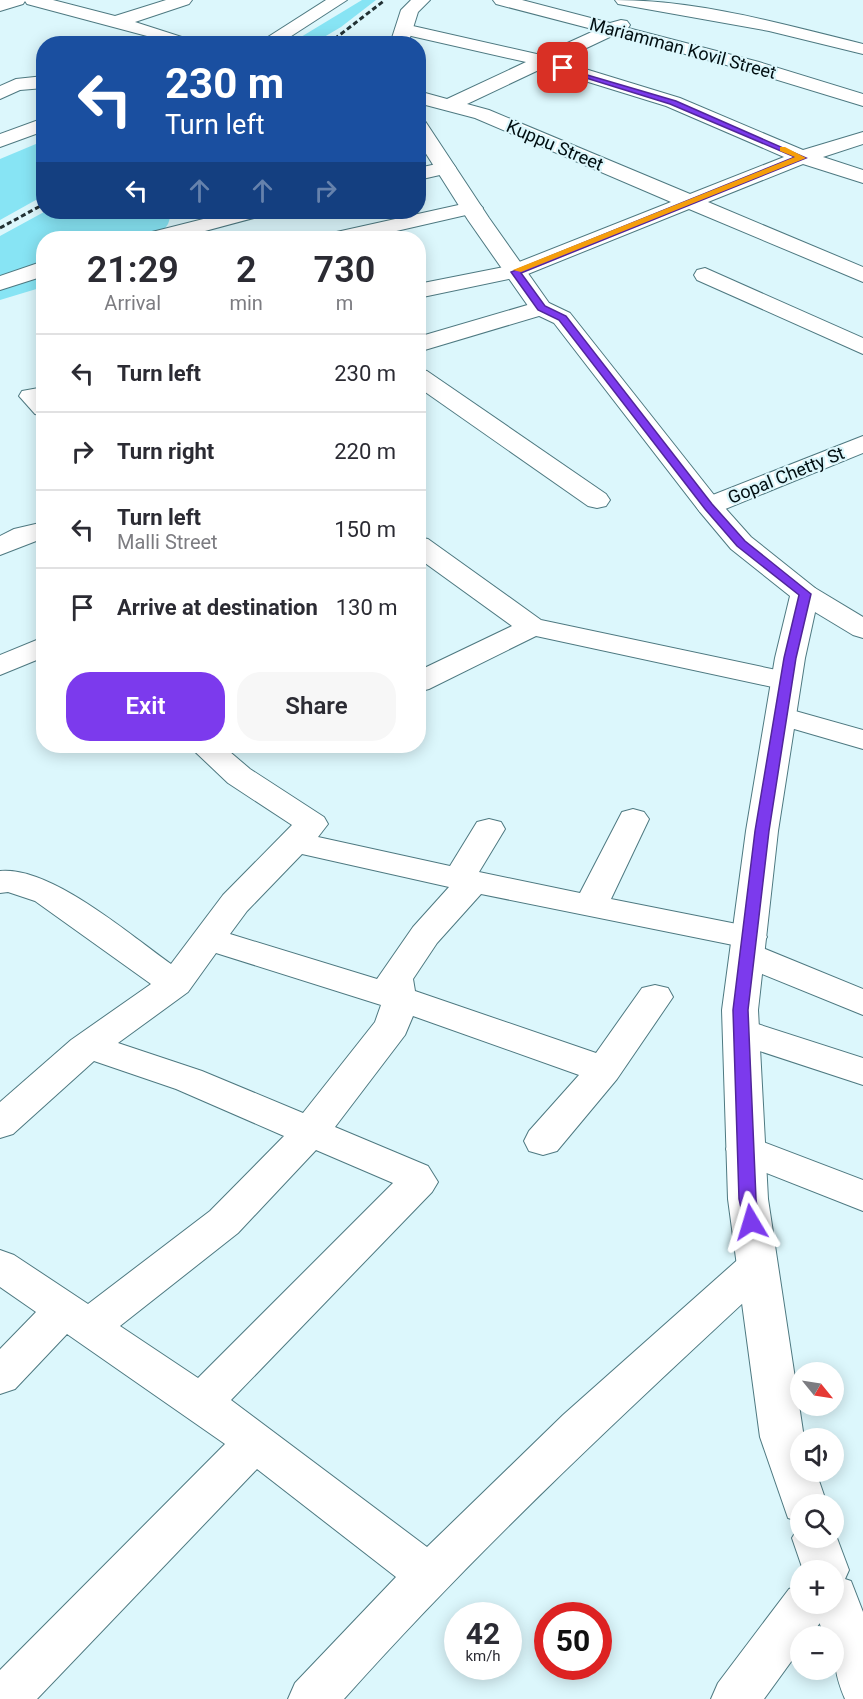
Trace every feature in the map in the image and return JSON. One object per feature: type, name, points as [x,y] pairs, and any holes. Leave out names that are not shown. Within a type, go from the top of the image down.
[{"type":"street","points":[[0,6],[17,0]]},
{"type":"street","points":[[33,0],[159,36]]},
{"type":"street","points":[[116,22],[183,0]]},
{"type":"street","points":[[279,36],[338,0]]},
{"type":"street","points":[[401,36],[410,10],[421,0]]},
{"type":"street","name":"Mariamman Kovil Street","points":[[502,0],[752,66],[863,100]]},
{"type":"street","points":[[624,0],[768,26],[863,49]]},
{"type":"street","points":[[449,105],[613,28],[663,8]]},
{"type":"street","points":[[426,41],[541,62],[673,102],[802,158],[863,177]]},
{"type":"street","points":[[0,93],[16,85],[36,83]]},
{"type":"street","name":"Kuppu Street","points":[[426,99],[482,114],[863,275]]},
{"type":"street","points":[[0,131],[36,119]]},
{"type":"street","points":[[0,141],[36,127]]},
{"type":"street","points":[[426,289],[515,272],[802,158],[863,138]]},
{"type":"street","points":[[426,151],[432,171],[472,208],[541,308],[562,318],[709,506],[741,543],[805,594],[863,629]]},
{"type":"street","points":[[426,218],[472,208]]},
{"type":"street","points":[[173,231],[203,219]]},
{"type":"street","points":[[371,231],[424,219]]},
{"type":"street","points":[[0,283],[36,271]]},
{"type":"street","points":[[705,275],[863,347]]},
{"type":"street","points":[[426,343],[541,308]]},
{"type":"street","points":[[426,382],[597,500]]},
{"type":"street","name":"Gopal Chetty St","points":[[709,506],[863,444]]},
{"type":"street","points":[[0,519],[34,532]]},
{"type":"street","points":[[0,547],[34,532]]},
{"type":"street","points":[[426,551],[532,627],[786,681]]},
{"type":"street","points":[[801,1494],[782,1437],[748,1199],[740,1010],[762,831],[786,681],[805,594]]},
{"type":"street","points":[[426,679],[532,627]]},
{"type":"street","points":[[0,666],[36,650]]},
{"type":"street","points":[[780,716],[863,740]]},
{"type":"street","points":[[0,1124],[89,1046],[175,984],[235,903],[312,824],[239,776],[213,753]]},
{"type":"street","points":[[591,906],[633,819]]},
{"type":"street","points":[[0,1377],[76,1318],[224,1222],[310,1132],[392,1026],[399,1006],[395,978],[466,880],[489,829]]},
{"type":"street","points":[[295,842],[591,906],[748,946],[863,1003]]},
{"type":"street","points":[[0,882],[10,881],[47,893],[175,984]]},
{"type":"street","points":[[208,939],[398,997],[604,1070]]},
{"type":"street","points":[[543,1141],[604,1070],[655,997]]},
{"type":"street","points":[[742,1032],[863,1072]]},
{"type":"street","points":[[89,1046],[189,1080],[414,1176],[418,1182],[201,1403]]},
{"type":"street","points":[[745,1149],[863,1196]]},
{"type":"street","points":[[0,1266],[201,1403],[429,1575]]},
{"type":"street","points":[[312,1699],[429,1575],[578,1428],[757,1266]]},
{"type":"street","points":[[0,1694],[5,1699],[255,1442]]},
{"type":"street","points":[[735,1699],[799,1614]]},
{"type":"street","points":[[840,1614],[862,1676]]},
{"type":"shaded area","points":[[362,0],[376,0],[326,36],[303,36]]},
{"type":"shaded area","points":[[36,144],[36,200],[0,220],[0,159]]},
{"type":"shaded area","points":[[36,216],[36,219],[170,219],[163,231],[36,231],[36,289],[0,300],[0,236]]},
{"type":"railway","points":[[338,36],[385,0]]},
{"type":"railway","points":[[0,228],[36,208]]},
{"type":"slow traffic","points":[[518,270],[802,158],[782,149]]},
{"type":"route","points":[[563,68],[673,102],[802,158],[515,272],[541,308],[562,318],[709,506],[741,543],[805,594],[790,658],[762,831],[740,1010],[745,1149],[751,1222]]}]
